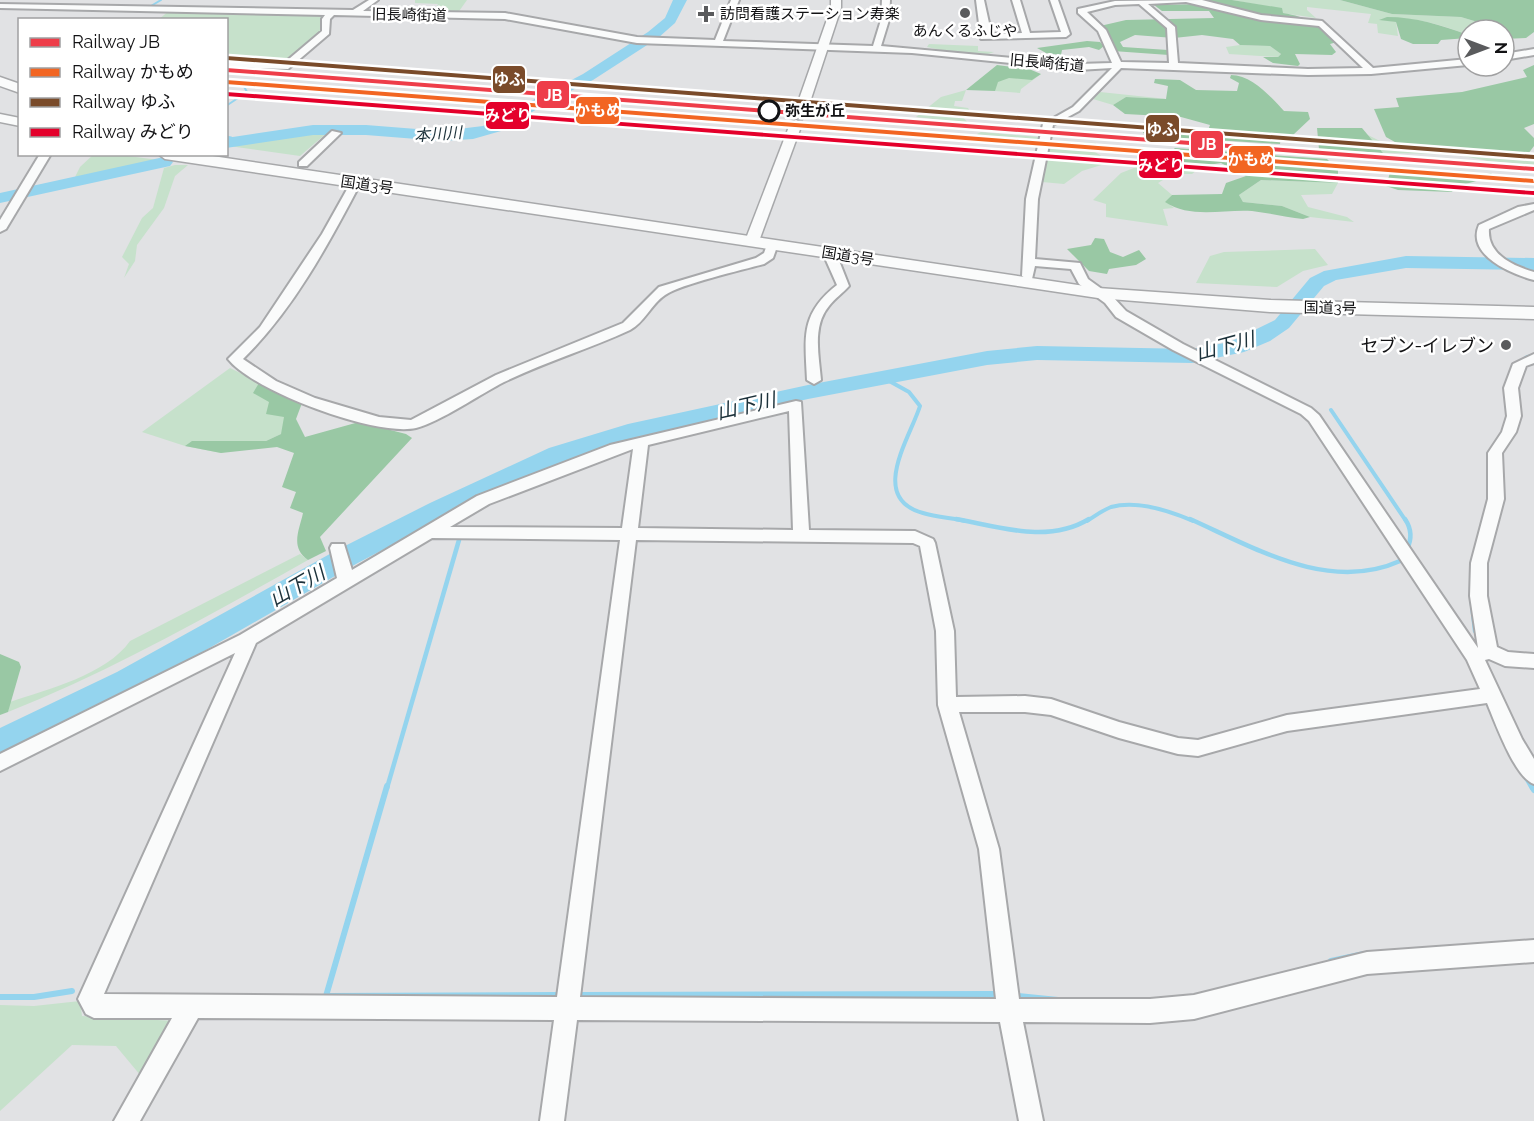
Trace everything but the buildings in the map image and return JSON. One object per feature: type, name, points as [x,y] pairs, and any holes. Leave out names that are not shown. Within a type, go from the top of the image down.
[{"type":"highway","points":[[0,81],[18,87]]},
{"type":"highway","points":[[0,118],[18,122]]},
{"type":"highway","points":[[0,123],[18,127]]},
{"type":"highway","points":[[0,129],[18,132]]},
{"type":"highway","name":"国道3号","points":[[228,152],[754,237],[772,244],[830,254],[1098,293],[1272,302],[1534,304]]},
{"type":"highway","name":"国道3号","points":[[178,156],[355,184],[754,237],[1028,269],[1083,281],[1272,302]]},
{"type":"highway","name":"国道3号","points":[[1322,303],[1534,313]]},
{"type":"main road","points":[[803,105],[836,0]]},
{"type":"main road","points":[[754,237],[796,124]]},
{"type":"street","points":[[118,7],[135,0]]},
{"type":"street","points":[[353,14],[374,0]]},
{"type":"street","points":[[718,43],[735,0]]},
{"type":"street","points":[[876,49],[885,20],[886,0]]},
{"type":"street","points":[[980,0],[985,23],[984,37],[1066,34],[1054,0]]},
{"type":"street","points":[[1016,0],[1027,36]]},
{"type":"street","points":[[1092,0],[1103,5]]},
{"type":"street","points":[[1028,269],[1032,199],[1048,124],[1084,103],[1117,69],[1102,30],[1081,11],[1103,5],[1166,0],[1201,2],[1261,17],[1322,24],[1371,71]]},
{"type":"street","points":[[1141,2],[1171,27],[1174,66]]},
{"type":"street","name":"旧長崎街道","points":[[0,6],[23,3],[353,14],[505,16],[637,40],[929,51],[1078,67],[1117,64],[1242,70],[1371,71],[1456,63]]},
{"type":"street","points":[[62,18],[77,6]]},
{"type":"street","points":[[228,64],[280,68],[290,64],[326,32],[326,19],[331,13]]},
{"type":"street","points":[[1516,55],[1534,52]]},
{"type":"street","points":[[303,164],[336,134]]},
{"type":"street","points":[[0,228],[45,156]]},
{"type":"street","points":[[355,184],[328,234],[265,330],[235,359],[258,377],[305,398],[345,413],[401,426],[414,424],[501,378],[628,326],[639,317],[642,309],[653,297],[663,290],[679,288],[760,261],[769,255],[772,244]]},
{"type":"street","points":[[1534,207],[1522,209],[1483,227],[1481,234],[1486,246],[1498,259],[1515,270],[1534,276]]},
{"type":"street","points":[[814,380],[811,323],[827,299],[843,286],[843,280],[832,263],[830,254]]},
{"type":"street","points":[[1083,281],[1121,314],[1306,411],[1314,418],[1411,564],[1482,654],[1505,659],[1534,661]]},
{"type":"street","points":[[1534,358],[1527,359],[1520,364],[1511,388],[1514,416],[1509,432],[1495,453],[1498,479],[1495,505],[1484,536],[1478,566],[1482,654],[1492,695],[1514,743],[1534,776]]},
{"type":"street","points":[[0,763],[246,640],[483,500],[543,475],[641,441],[796,405],[801,534]]},
{"type":"street","points":[[552,1121],[641,441]]},
{"type":"street","points":[[429,532],[628,535],[801,534],[915,537],[927,543],[945,632],[947,705],[989,849],[1009,1008],[1031,1121]]},
{"type":"street","points":[[338,550],[346,579]]},
{"type":"street","points":[[246,640],[248,645],[90,999],[93,1006],[1009,1008],[1150,1011],[1194,1007],[1367,963],[1534,951]]},
{"type":"street","points":[[947,705],[1025,704],[1051,707],[1119,730],[1178,746],[1198,748],[1287,723],[1492,695]]},
{"type":"street","points":[[126,1121],[192,1006]]},
{"type":"green space","points":[[415,0],[467,0],[457,14],[432,14],[438,4],[415,3]]},
{"type":"green space","points":[[1205,0],[1232,0],[1282,8],[1283,13],[1306,19],[1325,30],[1337,42],[1330,44],[1336,52],[1332,55],[1295,54],[1300,64],[1298,66],[1273,63],[1263,57],[1278,57],[1281,54],[1270,46],[1240,45],[1233,39],[1202,35],[1174,38],[1135,35],[1120,42],[1123,47],[1168,50],[1169,55],[1113,51],[1115,45],[1100,26],[1126,20],[1214,18],[1209,11],[1162,11],[1154,5],[1205,4]]},
{"type":"green space","points":[[1232,0],[1340,0],[1392,14],[1464,18],[1456,18],[1456,30],[1425,22],[1381,19],[1396,22],[1398,36],[1378,33],[1377,24],[1368,23],[1371,14],[1307,7],[1307,10],[1316,18],[1282,13],[1282,9]]},
{"type":"green space","points":[[1340,0],[1534,0],[1534,32],[1526,38],[1516,38],[1516,18],[1392,14]]},
{"type":"green space","points":[[170,10],[325,14],[321,22],[323,32],[286,64],[228,63],[228,18],[160,18]]},
{"type":"green space","points":[[1387,17],[1428,22],[1456,31],[1456,39],[1441,40],[1438,44],[1413,44],[1401,39],[1396,22],[1379,20]]},
{"type":"green space","points":[[1087,41],[1100,42],[1104,46],[1099,50],[1089,47],[1062,50],[1061,55],[1046,53],[1037,48]]},
{"type":"green space","points":[[929,44],[978,46],[978,51],[994,52],[978,55],[961,54],[927,47]]},
{"type":"green space","points":[[1270,46],[1281,54],[1278,57],[1229,54],[1226,47]]},
{"type":"green space","points":[[997,65],[1029,69],[1041,74],[1032,80],[1009,78],[998,82],[995,91],[966,90]]},
{"type":"green space","points":[[1534,65],[1534,124],[1524,128],[1534,138],[1534,146],[1528,154],[1490,156],[1454,148],[1402,146],[1386,137],[1374,109],[1399,107],[1396,98],[1462,92],[1527,77],[1523,70]]},
{"type":"green space","points":[[999,73],[1041,74],[1021,89],[1020,93],[995,91],[990,79]]},
{"type":"green space","points":[[1231,75],[1254,83],[1284,111],[1308,112],[1310,119],[1293,135],[1281,136],[1280,144],[1146,136],[1142,131],[1160,128],[1207,133],[1210,125],[1181,117],[1125,114],[1113,105],[1126,97],[1166,99],[1168,86],[1154,83],[1155,79],[1180,80],[1196,90],[1237,91],[1239,83],[1230,78]]},
{"type":"green space","points":[[966,90],[962,101],[955,101],[954,106],[968,108],[972,114],[962,116],[968,123],[916,117],[941,97]]},
{"type":"green space","points":[[1100,92],[1167,99],[1126,97],[1113,105],[1093,99]]},
{"type":"green space","points":[[1317,128],[1362,128],[1383,153],[1319,149]]},
{"type":"green space","points":[[328,132],[300,156],[229,146],[248,140]]},
{"type":"green space","points":[[981,132],[1039,137],[1037,140],[985,143],[977,134]]},
{"type":"green space","points":[[1368,135],[1388,145],[1454,148],[1490,156],[1528,154],[1534,156],[1534,165],[1488,161],[1454,154],[1383,153]]},
{"type":"green space","points":[[1051,141],[1096,143],[1095,152],[1111,162],[1082,171],[1064,184],[1042,182]]},
{"type":"green space","points":[[1175,148],[1327,159],[1338,170],[1338,183],[1261,180],[1239,195],[1243,202],[1282,206],[1310,217],[1303,219],[1252,211],[1196,212],[1185,210],[1165,202],[1172,195],[1222,194],[1226,183],[1246,176],[1221,163],[1202,166],[1183,163],[1167,155]]},
{"type":"green space","points":[[1167,155],[1183,163],[1202,166],[1192,174],[1173,174],[1158,183],[1172,195],[1166,202],[1174,208],[1163,209],[1168,226],[1106,217],[1106,204],[1093,200],[1121,173]]},
{"type":"green space","points":[[92,156],[128,156],[159,160],[75,177],[80,167]]},
{"type":"green space","points":[[188,165],[175,176],[164,208],[137,245],[135,261],[124,278],[129,264],[122,257],[142,218],[153,208],[164,168]]},
{"type":"green space","points":[[1392,166],[1444,173],[1491,173],[1494,176],[1455,187],[1452,192],[1398,190],[1386,186]]},
{"type":"green space","points":[[1261,180],[1338,183],[1332,194],[1301,195],[1308,207],[1347,217],[1354,222],[1310,217],[1282,206],[1243,202],[1239,195]]},
{"type":"green space","points":[[1095,238],[1104,239],[1110,252],[1123,257],[1139,250],[1146,259],[1136,265],[1109,269],[1107,274],[1089,271],[1067,249],[1091,245]]},
{"type":"green space","points":[[1315,249],[1328,265],[1303,271],[1277,287],[1196,283],[1210,256],[1224,252]]},
{"type":"green space","points":[[230,368],[302,403],[281,434],[266,441],[221,453],[185,446],[142,432]]},
{"type":"green space","points":[[259,383],[302,403],[296,419],[305,437],[359,422],[406,434],[412,438],[320,537],[326,551],[308,560],[302,555],[297,544],[303,513],[290,508],[296,492],[282,487],[294,453],[277,447],[221,453],[185,446],[192,441],[266,441],[281,434],[284,417],[266,414],[269,402],[253,393]]},
{"type":"green space","points":[[300,554],[308,560],[198,621],[123,660],[8,712],[10,702],[92,672],[120,653],[130,641]]},
{"type":"green space","points":[[0,654],[19,662],[21,667],[8,712],[0,715]]},
{"type":"green space","points":[[80,1001],[82,1016],[176,1021],[141,1076],[116,1046],[72,1045],[0,1111],[0,1005],[34,1006]]},
{"type":"waterway","points":[[151,6],[161,0]]},
{"type":"waterway","name":"本川川","points":[[228,143],[313,130],[348,129],[442,136],[473,134],[495,128],[544,98],[588,77],[610,60],[653,35],[670,20],[680,0]]},
{"type":"waterway","points":[[228,105],[247,92],[242,83]]},
{"type":"waterway","name":"本川川","points":[[228,137],[231,138],[228,140]]},
{"type":"waterway","name":"本川川","points":[[0,198],[36,192],[164,162]]},
{"type":"waterway","name":"山下川","points":[[0,742],[128,680],[347,557],[439,509],[558,454],[628,432],[808,392],[987,358],[1037,353],[1192,356],[1236,347],[1262,336],[1282,324],[1317,282],[1331,275],[1406,262],[1534,264]]},
{"type":"waterway","points":[[1516,365],[1527,357],[1534,356]]},
{"type":"waterway","points":[[882,377],[909,392],[920,406],[897,466],[895,481],[898,494],[907,505],[923,513],[965,521]]},
{"type":"waterway","points":[[1331,410],[1406,521]]},
{"type":"waterway","points":[[1087,521],[1102,511],[1121,505],[1164,510],[1193,521]]},
{"type":"waterway","points":[[956,519],[1007,529],[1041,532],[1073,527],[1089,519]]},
{"type":"waterway","points":[[1190,519],[1266,553],[1319,569],[1346,572],[1373,570],[1400,561],[1402,556]]},
{"type":"waterway","points":[[1405,519],[1410,534],[1407,549]]},
{"type":"waterway","points":[[387,788],[459,540]]},
{"type":"waterway","points":[[1471,595],[1475,631]]},
{"type":"waterway","points":[[1525,776],[1532,788]]},
{"type":"waterway","points":[[326,996],[387,786]]},
{"type":"waterway","points":[[1532,786],[1534,790]]},
{"type":"waterway","points":[[1331,961],[1364,954]]},
{"type":"waterway","points":[[0,997],[34,997],[72,991]]},
{"type":"waterway","points":[[580,995],[996,994]]},
{"type":"waterway","points":[[329,996],[557,995]]},
{"type":"waterway","points":[[1018,996],[1058,1000]]},
{"type":"tunnel","points":[[796,124],[803,105]]},
{"type":"rail line","name":"ゆふ","points":[[228,58],[1534,157]]},
{"type":"rail line","name":"JB","points":[[228,70],[1534,169]]},
{"type":"rail line","name":"かもめ","points":[[228,82],[1533,181]]},
{"type":"rail line","name":"みどり","points":[[228,94],[1532,193]]},
{"type":"place","name":"あんくるふじや","points":[[965,13]]},
{"type":"place","name":"訪問看護ステーション寿楽","points":[[706,14]]},
{"type":"place","name":"弥生が丘","points":[[769,111]]},
{"type":"place","name":"セブン-イレブン","points":[[1506,345]]}]
